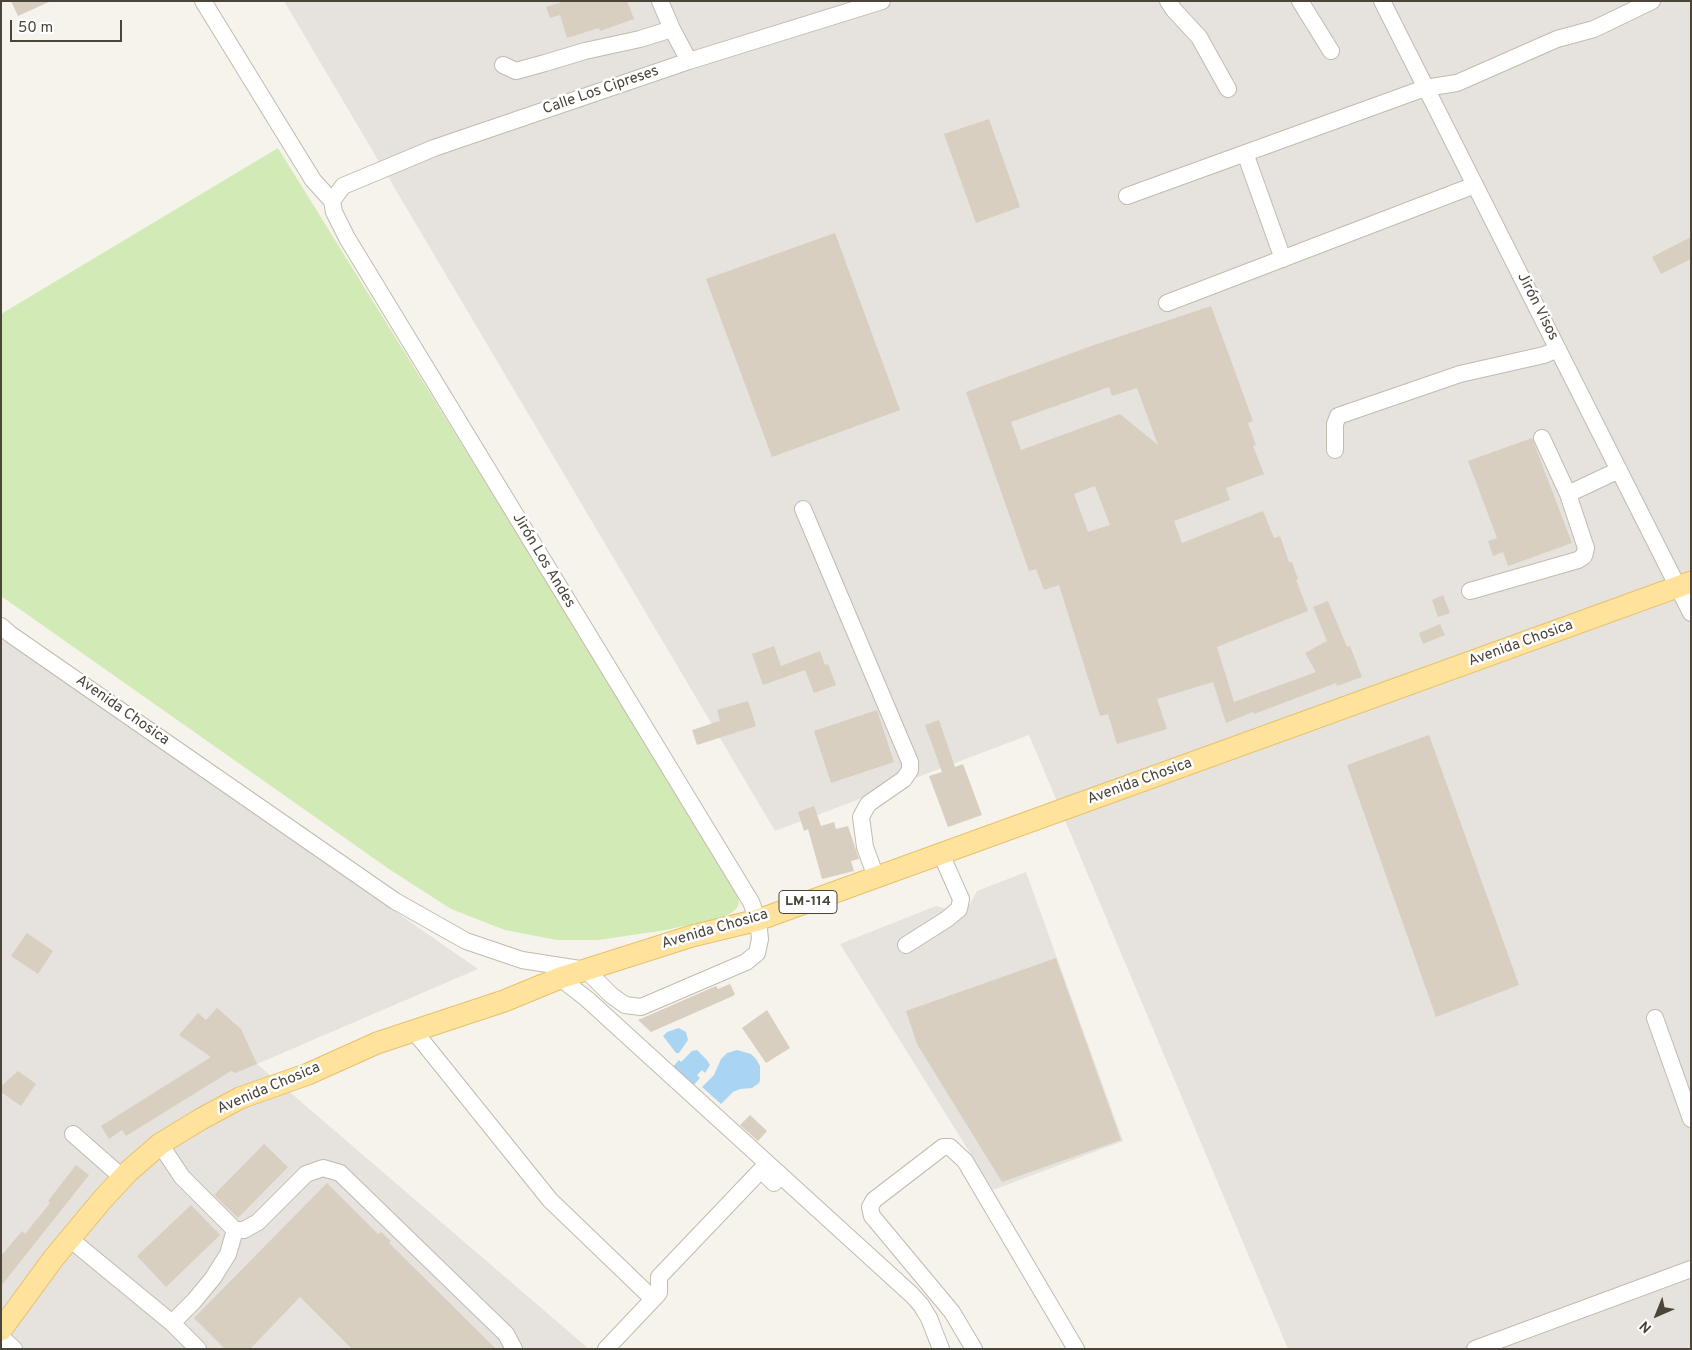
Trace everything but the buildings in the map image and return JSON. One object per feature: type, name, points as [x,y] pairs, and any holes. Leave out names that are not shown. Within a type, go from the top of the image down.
[{"type":"main road","name":"Avenida Chosica","points":[[1,1330],[53,1259],[102,1200],[123,1178],[160,1144],[240,1098],[308,1074],[377,1043],[504,1001],[560,978],[692,936],[758,920],[1684,585]]},
{"type":"street","points":[[204,1],[313,180],[332,201]]},
{"type":"street","points":[[660,1],[689,61]]},
{"type":"street","name":"Calle Los Cipreses","points":[[332,201],[343,186],[434,148],[689,61],[882,1]]},
{"type":"street","points":[[1168,1],[1199,37],[1228,89]]},
{"type":"street","points":[[1300,1],[1331,51]]},
{"type":"street","name":"Jirón Visos","points":[[1382,1],[1619,470],[1684,585],[1691,613]]},
{"type":"street","points":[[1127,196],[1425,88],[1457,83],[1556,39],[1594,29],[1652,1]]},
{"type":"street","points":[[503,65],[516,71],[585,50],[640,39],[672,29]]},
{"type":"street","points":[[1246,153],[1283,258]]},
{"type":"street","points":[[1167,303],[1475,185]]},
{"type":"street","name":"Jirón Los Andes","points":[[332,201],[338,222],[347,238],[746,893],[758,920]]},
{"type":"street","points":[[1335,450],[1335,424],[1338,416],[1460,374],[1544,356],[1558,349]]},
{"type":"street","points":[[1470,591],[1578,560],[1584,556],[1586,548],[1568,494],[1542,438]]},
{"type":"street","points":[[1568,494],[1619,470]]},
{"type":"street","points":[[803,509],[910,762],[910,770],[904,779],[868,804],[861,817],[865,847],[876,877]]},
{"type":"street","name":"Avenida Chosica","points":[[1,626],[395,901],[466,941],[522,960],[586,970]]},
{"type":"street","points":[[906,945],[947,919],[959,909],[961,899],[941,854]]},
{"type":"street","points":[[586,970],[611,995],[625,1005],[641,1007],[746,962],[757,953],[760,939],[758,920]]},
{"type":"street","points":[[560,978],[587,999],[912,1295],[929,1318],[941,1349]]},
{"type":"street","points":[[1655,1018],[1691,1119]]},
{"type":"street","points":[[414,1031],[550,1200],[653,1299]]},
{"type":"street","points":[[73,1134],[123,1178]]},
{"type":"street","points":[[160,1144],[182,1178],[235,1230],[244,1230],[258,1222],[306,1174],[323,1168],[332,1169],[340,1173],[506,1334],[514,1349]]},
{"type":"street","points":[[974,1349],[952,1312],[872,1216],[870,1207],[874,1200],[943,1147],[950,1146],[966,1161],[1076,1349]]},
{"type":"street","points":[[606,1349],[660,1293],[659,1276],[761,1170],[774,1183],[781,1176]]},
{"type":"street","points":[[172,1323],[213,1278],[228,1254],[235,1230]]},
{"type":"street","points":[[70,1238],[172,1323],[198,1349]]},
{"type":"street","points":[[1475,1349],[1691,1269]]},
{"type":"street","points":[[1,1337],[14,1349]]},
{"type":"shaded area","points":[[284,1],[1691,1],[1691,1349],[1288,1349],[1029,735],[775,831]]},
{"type":"shaded area","points":[[1,638],[478,969],[257,1064],[589,1349],[1,1349]]},
{"type":"shaded area","points":[[1026,872],[1123,1141],[993,1190],[840,944],[936,906],[952,911],[970,904],[977,891]]},
{"type":"green space","points":[[278,148],[736,887],[739,903],[737,908],[731,913],[723,917],[666,930],[598,940],[557,940],[505,930],[451,909],[389,869],[1,596],[1,314]]},
{"type":"water","points":[[679,1028],[686,1032],[688,1040],[679,1053],[676,1053],[663,1036],[667,1032]]},
{"type":"water","points":[[697,1050],[710,1065],[705,1073],[702,1070],[697,1075],[700,1078],[691,1088],[671,1069],[679,1060],[681,1062],[692,1051]]},
{"type":"water","points":[[737,1050],[751,1054],[756,1059],[760,1066],[760,1080],[752,1088],[733,1092],[721,1104],[702,1087],[714,1075],[721,1059],[727,1053]]}]
